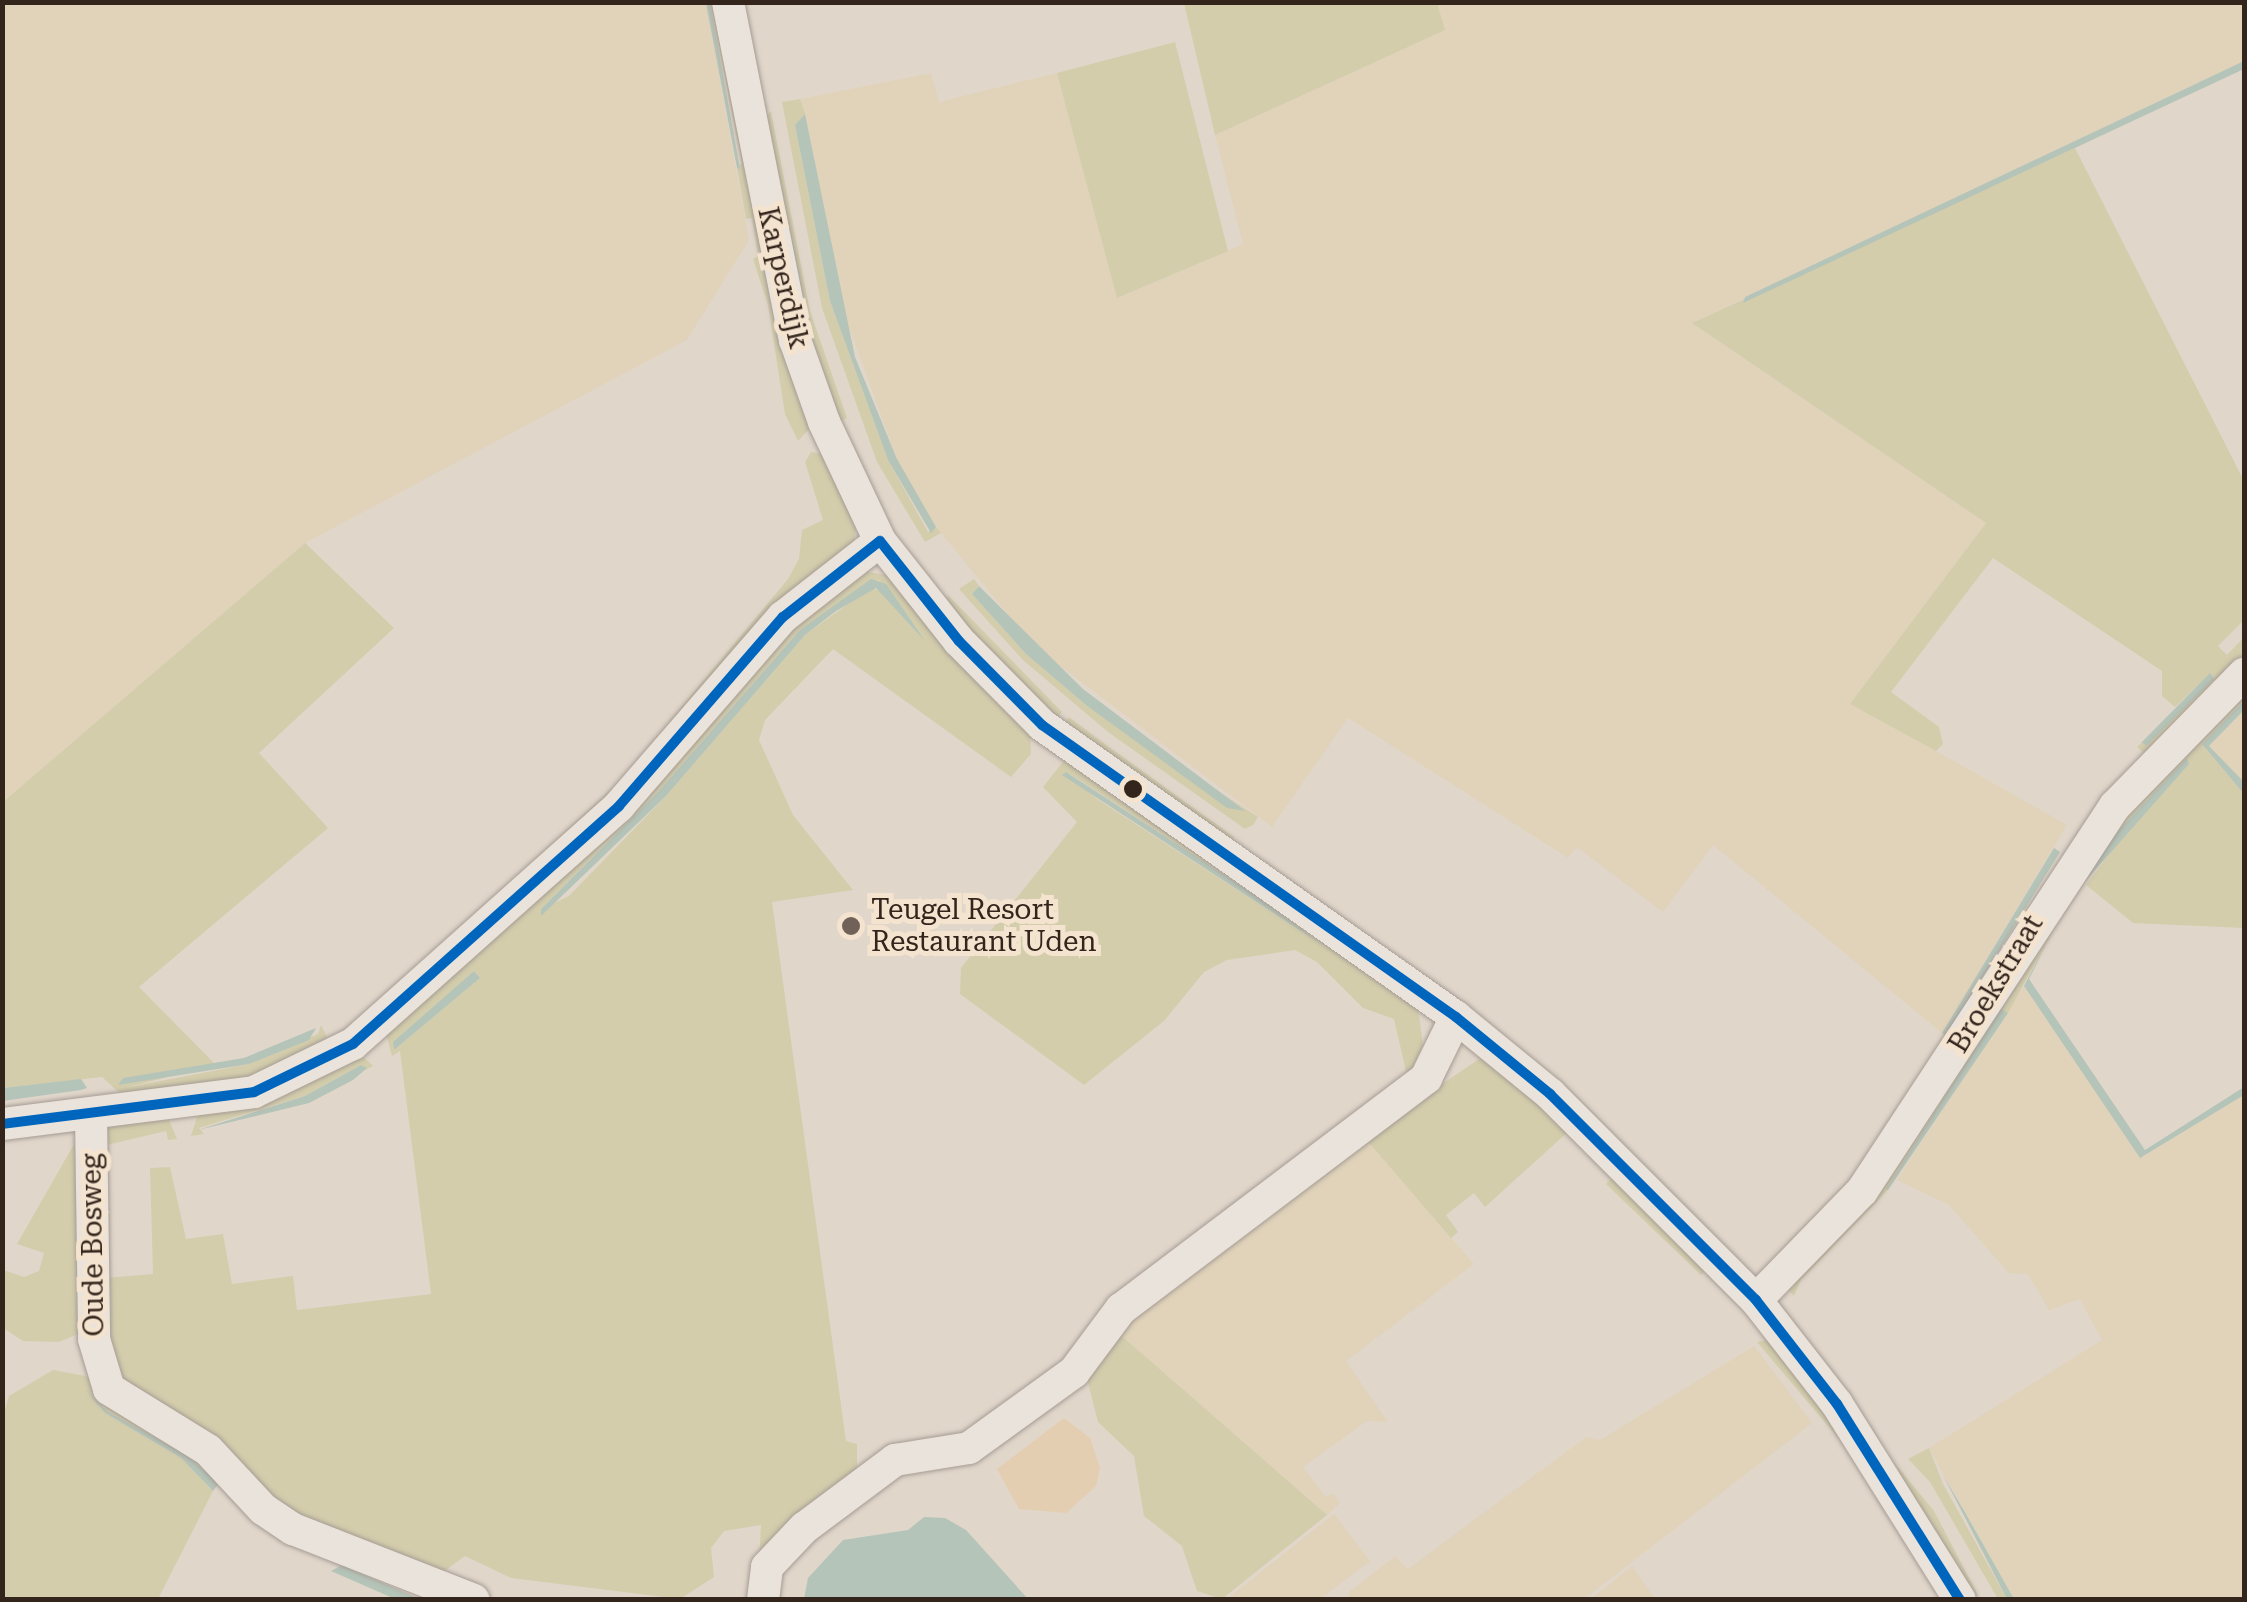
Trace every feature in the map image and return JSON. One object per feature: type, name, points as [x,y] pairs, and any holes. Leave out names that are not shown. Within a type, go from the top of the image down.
[{"type":"street","name":"Karperdijk","points":[[728,2],[795,340],[824,422],[880,541],[959,642],[1042,725],[1456,1017],[1550,1094],[1756,1300],[1837,1404],[1960,1600]]},
{"type":"street","points":[[2,1124],[254,1092],[324,1062],[382,1024],[619,806],[791,609],[880,541]]},
{"type":"street","name":"Broekstraat","points":[[1756,1300],[1862,1191],[2115,806],[2244,674]]},
{"type":"street","points":[[763,1600],[767,1567],[804,1528],[895,1460],[968,1448],[1074,1372],[1121,1309],[1426,1078],[1456,1017]]},
{"type":"street","name":"Oude Bosweg","points":[[91,1115],[94,1339],[109,1389],[208,1450],[263,1509],[293,1529],[462,1596]]},
{"type":"shaded area","points":[[3,3],[706,3],[749,240],[687,340],[305,543],[3,803]]},
{"type":"shaded area","points":[[706,3],[710,3],[740,169],[737,168]]},
{"type":"shaded area","points":[[710,3],[716,3],[812,426],[798,441],[785,414],[768,305],[753,259],[758,256],[752,218],[746,219],[737,168],[742,163]]},
{"type":"shaded area","points":[[1184,3],[1437,3],[1445,30],[1215,135]]},
{"type":"shaded area","points":[[1437,3],[2244,3],[2244,61],[1692,323],[1986,523],[1851,703],[2067,825],[1942,1033],[1713,845],[1663,912],[1577,847],[1568,858],[1348,718],[1272,827],[1034,646],[936,527],[897,459],[841,305],[800,99],[931,73],[939,102],[1057,73],[1118,298],[1243,244],[1215,135],[1444,30]]},
{"type":"shaded area","points":[[1175,42],[1228,251],[1117,298],[1057,73]]},
{"type":"shaded area","points":[[2244,61],[2244,69],[1743,303],[1745,297]]},
{"type":"shaded area","points":[[800,99],[805,114],[795,125],[830,301],[888,460],[928,532],[936,527],[941,533],[925,542],[877,462],[822,308],[782,102]]},
{"type":"shaded area","points":[[771,111],[810,311],[847,418],[837,423],[806,339],[761,121]]},
{"type":"shaded area","points":[[805,114],[855,357],[897,459],[936,527],[931,533],[888,460],[830,301],[795,125]]},
{"type":"shaded area","points":[[2075,148],[2244,481],[2244,620],[2218,646],[2227,655],[2244,637],[2244,665],[2150,758],[2137,747],[2210,674],[2175,707],[2162,696],[2162,671],[1993,558],[1891,692],[1939,727],[1943,744],[1936,751],[1850,704],[1986,523],[1692,323]]},
{"type":"shaded area","points":[[811,452],[822,454],[857,524],[853,546],[546,864],[534,860],[619,782],[788,579],[799,559],[802,530],[823,520],[805,462]]},
{"type":"shaded area","points":[[305,543],[394,628],[259,753],[328,828],[139,987],[216,1065],[124,1088],[249,1064],[318,1034],[321,1025],[331,1045],[252,1081],[127,1100],[102,1077],[3,1088],[2,803]]},
{"type":"shaded area","points":[[867,572],[887,575],[1030,729],[1031,754],[1011,777],[833,649],[765,720],[759,740],[793,815],[853,890],[772,902],[846,1441],[857,1444],[857,1478],[759,1563],[761,1525],[724,1531],[711,1548],[714,1577],[680,1599],[511,1578],[465,1556],[439,1575],[294,1517],[120,1385],[105,1358],[105,1278],[153,1274],[150,1168],[170,1167],[186,1239],[223,1234],[232,1284],[293,1276],[297,1310],[431,1294],[400,1051],[392,1056],[386,1034],[779,635]],"holes":[[[879,580],[881,591],[870,588],[805,635],[666,796],[569,896],[541,909],[659,791],[800,630]],[[474,971],[480,978],[394,1050],[436,1006]]]},
{"type":"shaded area","points":[[871,579],[886,584],[925,641],[876,588],[836,611],[805,635],[666,796],[541,916],[541,909],[659,791],[800,630]]},
{"type":"shaded area","points":[[974,579],[979,586],[972,594],[1026,654],[1086,705],[1258,817],[1253,825],[1245,829],[1108,732],[1023,660],[959,589]]},
{"type":"shaded area","points":[[979,586],[1083,689],[1245,811],[1227,808],[1086,705],[1026,654],[972,594]]},
{"type":"shaded area","points":[[948,595],[1062,712],[1055,721],[944,607]]},
{"type":"shaded area","points":[[2210,673],[2214,679],[2146,746],[2142,742]]},
{"type":"shaded area","points":[[2244,683],[2244,701],[2202,744],[2244,794],[2244,928],[2133,923],[2086,885],[2142,811],[2189,764],[2187,758],[2117,832],[2088,851]]},
{"type":"shaded area","points":[[2244,701],[2244,710],[2209,746],[2244,782],[2244,794],[2202,744]]},
{"type":"shaded area","points":[[2244,710],[2244,782],[2210,747],[2205,750]]},
{"type":"shaded area","points":[[1069,717],[1234,837],[1227,843],[1062,726]]},
{"type":"shaded area","points":[[1066,758],[1417,1001],[1423,1045],[1408,1080],[1394,1019],[1363,1008],[1317,962],[1295,950],[1227,960],[1204,972],[1164,1021],[1084,1085],[960,994],[961,968],[1077,822],[1043,787]],"holes":[[[1067,772],[1252,893],[1325,947],[1097,799]]]},
{"type":"shaded area","points":[[2187,758],[2189,764],[2082,885],[2117,832]]},
{"type":"shaded area","points":[[1066,772],[1252,893],[1325,947],[1062,775]]},
{"type":"shaded area","points":[[2054,848],[2060,852],[1946,1036],[1942,1033]]},
{"type":"shaded area","points":[[2065,909],[2008,1013],[2001,1010],[1888,1190],[1801,1280],[1794,1296],[1785,1286]]},
{"type":"shaded area","points":[[2053,931],[2029,979],[2145,1150],[2244,1087],[2244,1095],[2140,1158],[2024,986]]},
{"type":"shaded area","points":[[474,971],[480,978],[394,1050],[393,1042]]},
{"type":"shaded area","points":[[2024,986],[2140,1158],[2244,1095],[2244,1599],[2014,1599],[1929,1448],[2102,1340],[2080,1299],[2049,1310],[2028,1274],[2009,1273],[1949,1205],[1897,1180]]},
{"type":"shaded area","points":[[2001,1009],[2008,1013],[1886,1189]]},
{"type":"shaded area","points":[[316,1028],[309,1040],[249,1064],[118,1085],[123,1078],[244,1058]]},
{"type":"shaded area","points":[[359,1053],[373,1066],[365,1070],[361,1065],[305,1096],[199,1128],[204,1134],[191,1136],[198,1114]]},
{"type":"shaded area","points":[[1485,1055],[1570,1130],[1485,1207],[1474,1193],[1446,1215],[1458,1232],[1451,1238],[1364,1137]]},
{"type":"shaded area","points":[[361,1065],[367,1068],[353,1080],[309,1103],[198,1130],[305,1096]]},
{"type":"shaded area","points":[[81,1079],[87,1088],[3,1101],[3,1088]]},
{"type":"shaded area","points":[[168,1117],[177,1139],[168,1140],[166,1131],[98,1147],[102,1132],[115,1124]]},
{"type":"shaded area","points":[[1364,1137],[1474,1264],[1346,1361],[1388,1422],[1367,1421],[1303,1467],[1326,1497],[1332,1493],[1340,1503],[1327,1515],[1116,1332]]},
{"type":"shaded area","points":[[77,1139],[78,1334],[59,1342],[23,1341],[3,1328],[3,1270],[24,1277],[39,1271],[44,1253],[17,1244]]},
{"type":"shaded area","points":[[1614,1175],[1708,1268],[1701,1275],[1606,1184]]},
{"type":"shaded area","points":[[1116,1331],[1327,1515],[1222,1599],[1197,1591],[1182,1546],[1144,1516],[1134,1456],[1098,1422],[1085,1371]]},
{"type":"shaded area","points":[[1771,1339],[1819,1398],[1844,1445],[1757,1342]]},
{"type":"shaded area","points":[[1754,1346],[1812,1423],[1584,1599],[1348,1599],[1349,1592],[1395,1556],[1408,1569],[1586,1437],[1600,1440]]},
{"type":"shaded area","points":[[53,1370],[91,1377],[175,1435],[219,1483],[185,1454],[107,1412],[90,1391],[105,1413],[181,1458],[213,1491],[158,1599],[3,1600],[3,1417],[9,1396]]},
{"type":"shaded area","points":[[86,1390],[108,1412],[185,1454],[219,1483],[213,1491],[181,1458],[105,1413]]},
{"type":"shaded area","points":[[1929,1448],[1943,1484],[2007,1599],[1998,1599],[1930,1482],[1908,1459]]},
{"type":"shaded area","points":[[1893,1461],[1934,1511],[1978,1595],[1971,1598]]},
{"type":"shaded area","points":[[1943,1475],[1966,1514],[2014,1599],[2007,1599]]},
{"type":"shaded area","points":[[1334,1514],[1370,1561],[1320,1599],[1227,1599]]},
{"type":"shaded area","points":[[924,1517],[945,1518],[966,1530],[1028,1599],[804,1599],[808,1578],[843,1540],[908,1530]]},
{"type":"shaded area","points":[[342,1565],[419,1599],[395,1599],[331,1571]]},
{"type":"shaded area","points":[[1632,1566],[1655,1599],[1591,1599]]},
{"type":"sand","points":[[1064,1418],[1090,1438],[1100,1468],[1096,1486],[1066,1513],[1019,1509],[997,1469]]},
{"type":"transit line","points":[[880,541],[959,641],[1042,725],[1456,1017],[1550,1094],[1756,1300],[1837,1404],[1960,1600]]},
{"type":"transit line","points":[[2,1124],[254,1092],[353,1044],[619,806],[783,617],[880,541]]},
{"type":"place","name":"Teugel Resort Restaurant Uden","points":[[851,926]]}]
